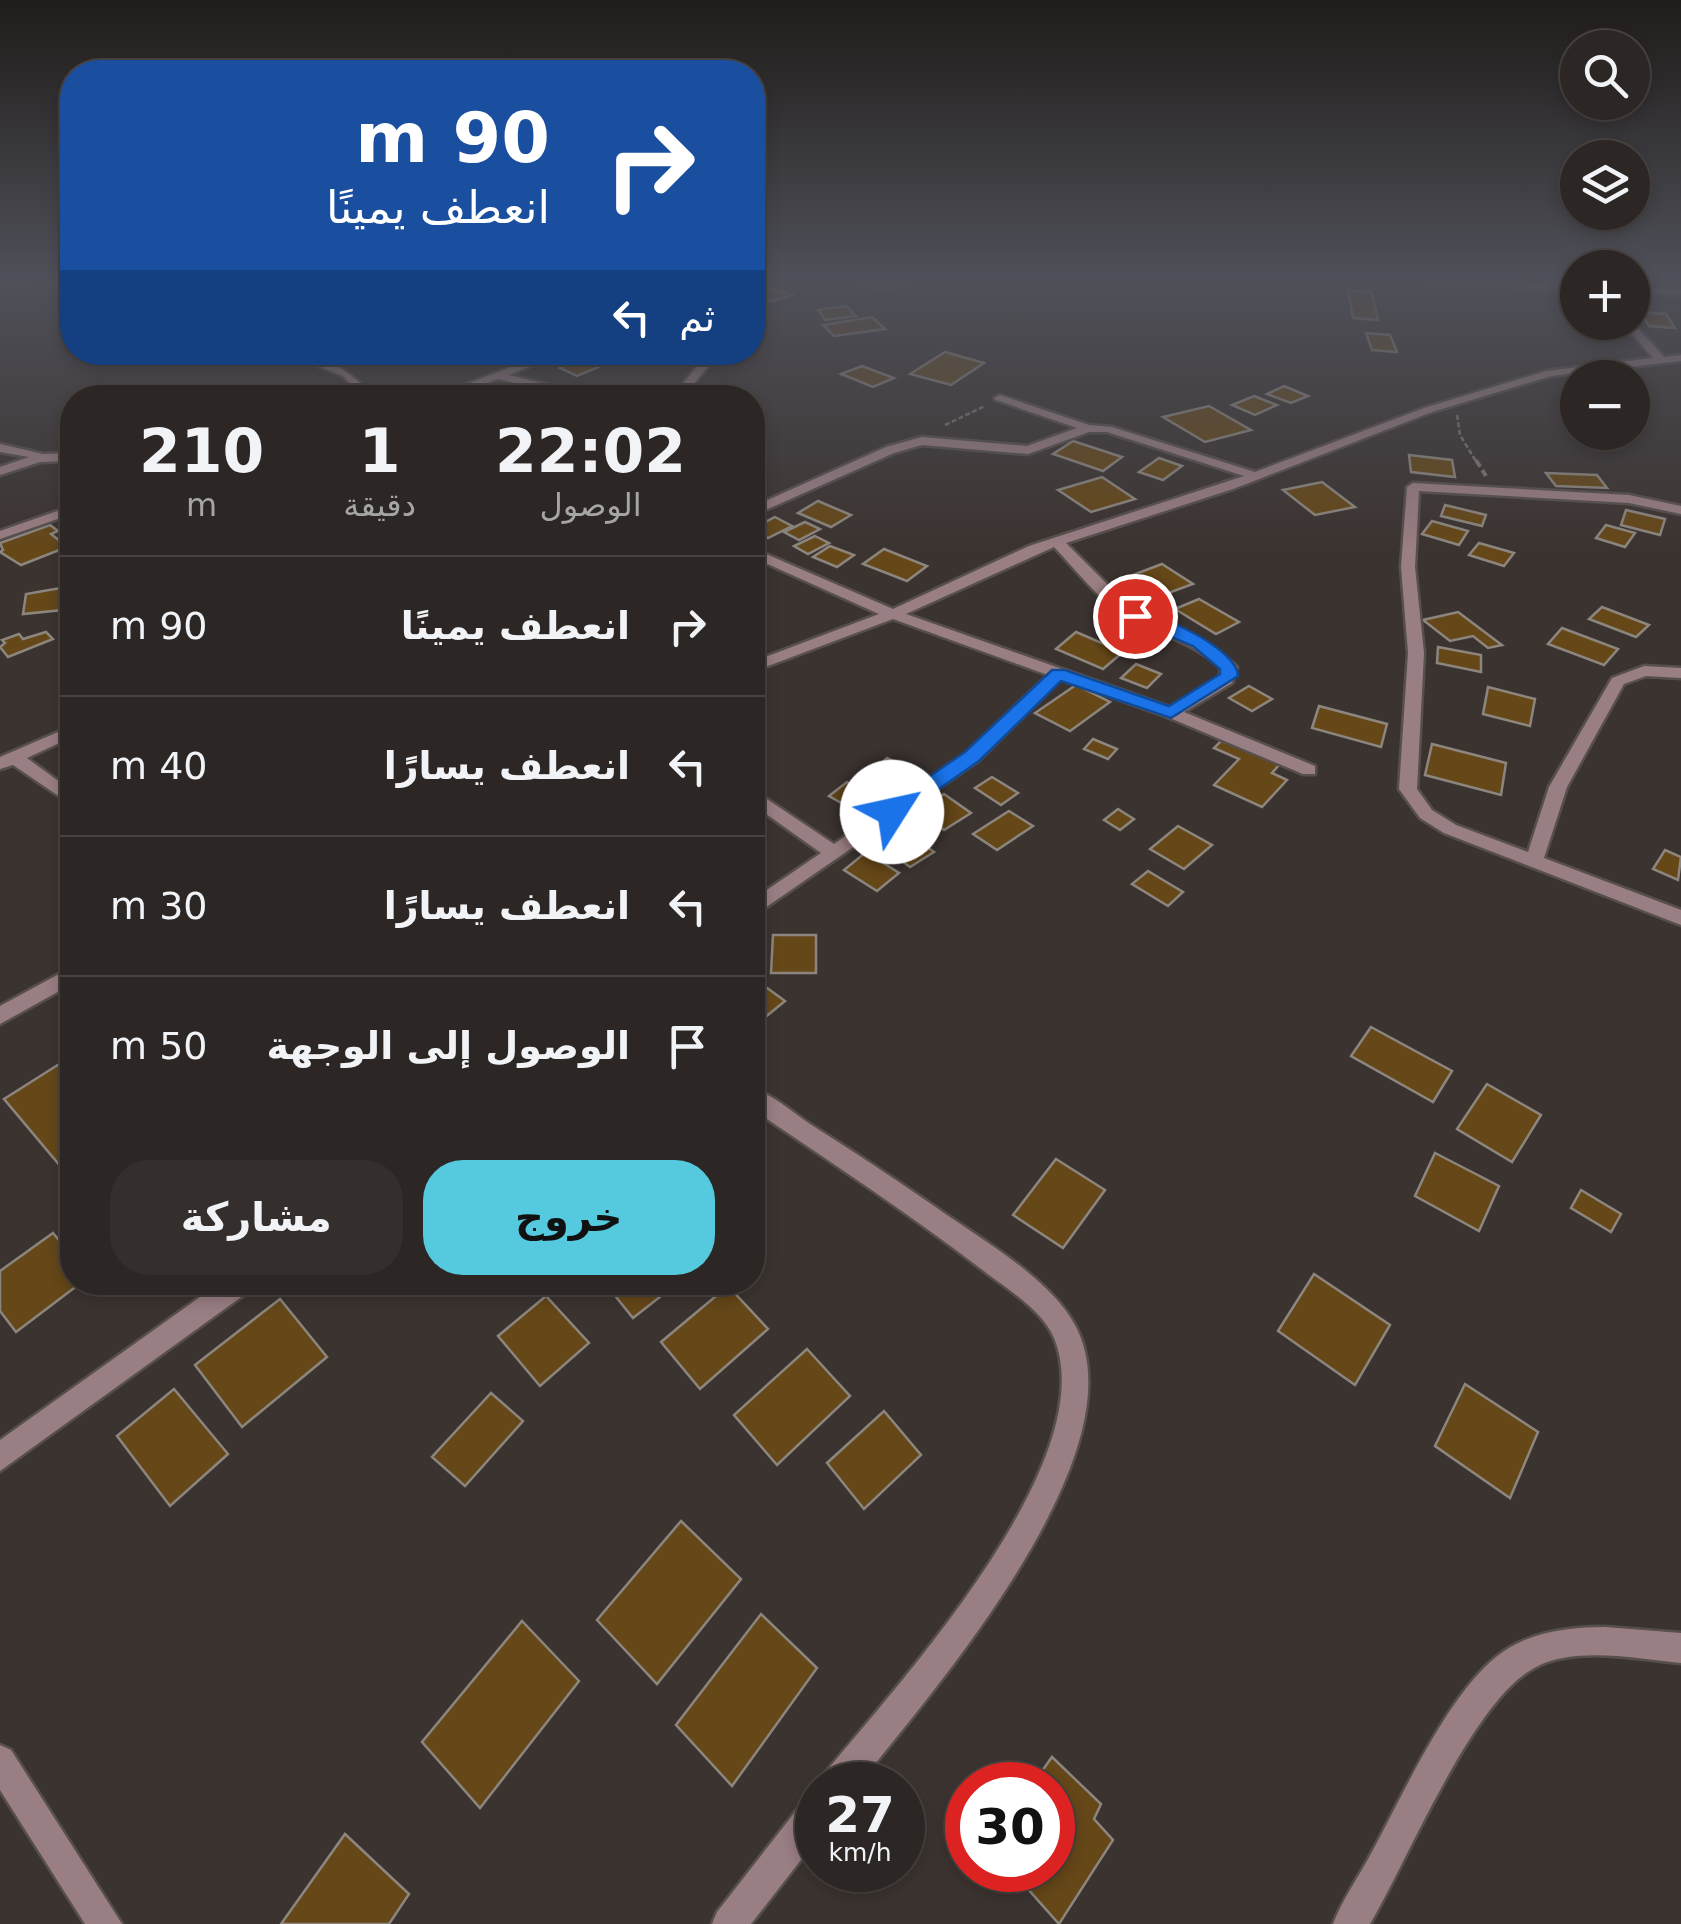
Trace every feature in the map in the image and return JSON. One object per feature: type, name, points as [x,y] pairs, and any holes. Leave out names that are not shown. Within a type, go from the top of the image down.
[{"type":"street","points":[[334,369],[348,374],[358,385]]},
{"type":"street","points":[[473,385],[517,369]]},
{"type":"street","points":[[765,662],[896,613],[1056,542],[1256,476],[1408,416],[1550,373],[1583,369]]},
{"type":"street","points":[[499,376],[538,385]]},
{"type":"street","points":[[1000,398],[1088,428],[1108,429],[1256,476]]},
{"type":"street","points":[[765,506],[874,457],[922,441],[1028,450],[1088,428]]},
{"type":"street","points":[[0,448],[60,456]]},
{"type":"street","points":[[0,470],[49,456]]},
{"type":"street","points":[[1681,510],[1630,499],[1412,489],[1408,568],[1416,654],[1408,789],[1426,814],[1440,824],[1681,918]]},
{"type":"street","points":[[0,535],[60,514]]},
{"type":"street","points":[[1056,542],[1113,601],[1135,616],[1199,642],[1229,668],[1226,680],[1171,713]]},
{"type":"street","points":[[765,558],[844,596],[1171,713],[1309,770]]},
{"type":"street","points":[[1534,861],[1558,787],[1618,681],[1644,671],[1681,673]]},
{"type":"street","points":[[765,901],[972,757],[1058,674]]},
{"type":"street","points":[[7,760],[60,736]]},
{"type":"street","points":[[7,760],[60,792]]},
{"type":"street","points":[[765,804],[833,852]]},
{"type":"street","points":[[0,1016],[60,982]]},
{"type":"street","points":[[765,1105],[935,1219],[1029,1291],[1066,1334],[1076,1374],[1068,1438],[1038,1508],[999,1577],[855,1762]]},
{"type":"street","points":[[0,1457],[224,1295]]},
{"type":"street","points":[[1350,1924],[1374,1890],[1454,1734],[1481,1696],[1526,1654],[1589,1640],[1681,1648]]},
{"type":"street","points":[[0,1761],[105,1924]]},
{"type":"street","points":[[730,1924],[795,1840]]},
{"type":"path","points":[[922,441],[1000,398]]},
{"type":"path","points":[[1456,402],[1460,435],[1496,491]]},
{"type":"building","points":[[562,369],[594,369],[577,376]]},
{"type":"building","points":[[869,369],[894,378],[873,387],[841,374]]},
{"type":"building","points":[[918,369],[975,369],[951,385],[910,374]]},
{"type":"building","points":[[1284,386],[1308,396],[1291,403],[1267,394]]},
{"type":"building","points":[[1254,396],[1277,405],[1255,415],[1232,405]]},
{"type":"building","points":[[1209,406],[1251,430],[1205,442],[1163,417]]},
{"type":"building","points":[[1073,441],[1122,457],[1103,471],[1053,454]]},
{"type":"building","points":[[1409,455],[1452,460],[1455,477],[1411,472]]},
{"type":"building","points":[[1159,458],[1182,466],[1163,480],[1139,472]]},
{"type":"building","points":[[1546,473],[1597,475],[1607,488],[1556,486]]},
{"type":"building","points":[[1102,477],[1135,499],[1091,512],[1058,490]]},
{"type":"building","points":[[1322,482],[1355,507],[1315,515],[1283,490]]},
{"type":"building","points":[[818,501],[851,515],[831,527],[798,513]]},
{"type":"building","points":[[1445,505],[1486,515],[1482,526],[1441,516]]},
{"type":"building","points":[[1626,510],[1665,519],[1660,535],[1621,525]]},
{"type":"building","points":[[775,517],[792,526],[768,538],[765,522]]},
{"type":"building","points":[[1432,521],[1468,531],[1459,545],[1422,534]]},
{"type":"building","points":[[805,522],[820,529],[799,540],[784,532]]},
{"type":"building","points":[[50,525],[58,531],[51,534],[60,541],[60,550],[21,565],[0,552],[0,543]]},
{"type":"building","points":[[1606,525],[1635,533],[1625,547],[1596,538]]},
{"type":"building","points":[[815,536],[829,543],[808,554],[794,546]]},
{"type":"building","points":[[1479,543],[1514,553],[1504,566],[1469,555]]},
{"type":"building","points":[[830,546],[854,555],[837,567],[813,557]]},
{"type":"building","points":[[884,549],[927,566],[907,581],[863,564]]},
{"type":"building","points":[[1162,564],[1193,584],[1160,596],[1130,576]]},
{"type":"building","points":[[60,588],[60,610],[23,614],[26,594]]},
{"type":"building","points":[[1199,599],[1239,622],[1216,634],[1175,609]]},
{"type":"building","points":[[1602,607],[1649,625],[1636,637],[1589,619]]},
{"type":"building","points":[[1458,612],[1502,645],[1488,648],[1473,636],[1450,641],[1423,620]]},
{"type":"building","points":[[1562,628],[1618,649],[1604,665],[1548,644]]},
{"type":"building","points":[[46,632],[53,639],[8,657],[0,647],[5,643],[2,640],[19,634],[23,639]]},
{"type":"building","points":[[1076,632],[1123,652],[1103,669],[1056,649]]},
{"type":"building","points":[[1438,647],[1481,655],[1481,672],[1437,663]]},
{"type":"building","points":[[1136,664],[1161,674],[1147,688],[1121,678]]},
{"type":"building","points":[[1076,685],[1110,702],[1070,731],[1035,713]]},
{"type":"building","points":[[1249,686],[1272,699],[1252,711],[1229,698]]},
{"type":"building","points":[[1488,687],[1535,699],[1530,726],[1483,714]]},
{"type":"building","points":[[1319,706],[1387,724],[1381,747],[1312,728]]},
{"type":"building","points":[[1093,739],[1117,749],[1108,759],[1084,749]]},
{"type":"building","points":[[1223,739],[1280,764],[1272,773],[1287,780],[1262,807],[1214,785],[1239,759],[1214,748]]},
{"type":"building","points":[[1432,744],[1506,763],[1501,795],[1425,775]]},
{"type":"building","points":[[887,758],[912,770],[896,784],[871,772]]},
{"type":"building","points":[[992,777],[1018,793],[1001,805],[975,788]]},
{"type":"building","points":[[847,782],[872,796],[854,810],[829,796]]},
{"type":"building","points":[[944,794],[971,813],[944,830],[917,811]]},
{"type":"building","points":[[1118,809],[1134,819],[1120,830],[1104,820]]},
{"type":"building","points":[[1009,811],[1033,826],[997,850],[973,834]]},
{"type":"building","points":[[1178,826],[1212,845],[1184,869],[1150,849]]},
{"type":"building","points":[[909,834],[934,852],[910,867],[886,849]]},
{"type":"building","points":[[1665,850],[1681,857],[1678,880],[1653,869]]},
{"type":"building","points":[[866,852],[899,873],[877,891],[844,870]]},
{"type":"building","points":[[1148,871],[1183,892],[1168,906],[1132,884]]},
{"type":"building","points":[[773,935],[816,935],[816,973],[771,973]]},
{"type":"building","points":[[765,986],[785,1001],[765,1017]]},
{"type":"building","points":[[1371,1027],[1452,1071],[1433,1102],[1351,1056]]},
{"type":"building","points":[[60,1064],[60,1166],[4,1099]]},
{"type":"building","points":[[1487,1084],[1541,1115],[1512,1162],[1457,1129]]},
{"type":"building","points":[[1435,1153],[1499,1186],[1479,1231],[1415,1196]]},
{"type":"building","points":[[1056,1159],[1105,1190],[1063,1248],[1013,1215]]},
{"type":"building","points":[[1581,1190],[1621,1214],[1611,1232],[1571,1208]]},
{"type":"building","points":[[53,1233],[60,1241],[60,1295],[65,1295],[16,1332],[0,1311],[0,1271]]},
{"type":"building","points":[[1314,1274],[1390,1325],[1355,1385],[1278,1331]]},
{"type":"building","points":[[614,1295],[662,1295],[633,1318]]},
{"type":"building","points":[[717,1295],[736,1295],[768,1329],[700,1389],[661,1342]]},
{"type":"building","points":[[546,1296],[589,1343],[540,1386],[498,1336]]},
{"type":"building","points":[[280,1299],[327,1357],[242,1427],[195,1365]]},
{"type":"building","points":[[807,1349],[850,1396],[777,1465],[734,1415]]},
{"type":"building","points":[[1465,1384],[1538,1432],[1510,1498],[1435,1446]]},
{"type":"building","points":[[174,1389],[228,1454],[170,1506],[117,1436]]},
{"type":"building","points":[[491,1393],[523,1421],[465,1486],[432,1457]]},
{"type":"building","points":[[884,1411],[921,1455],[864,1509],[827,1463]]},
{"type":"building","points":[[681,1521],[741,1579],[657,1684],[597,1620]]},
{"type":"building","points":[[761,1614],[817,1668],[732,1786],[676,1725]]},
{"type":"building","points":[[522,1621],[579,1681],[480,1808],[422,1742]]},
{"type":"building","points":[[1075,1779],[1101,1804],[1094,1819],[1113,1840],[1059,1924],[1031,1892],[1075,1892]]},
{"type":"building","points":[[345,1834],[409,1894],[389,1924],[281,1924]]},
{"type":"route","points":[[892,812],[972,757],[1058,674],[1171,713],[1229,676],[1229,668],[1199,642],[1135,616]]}]
